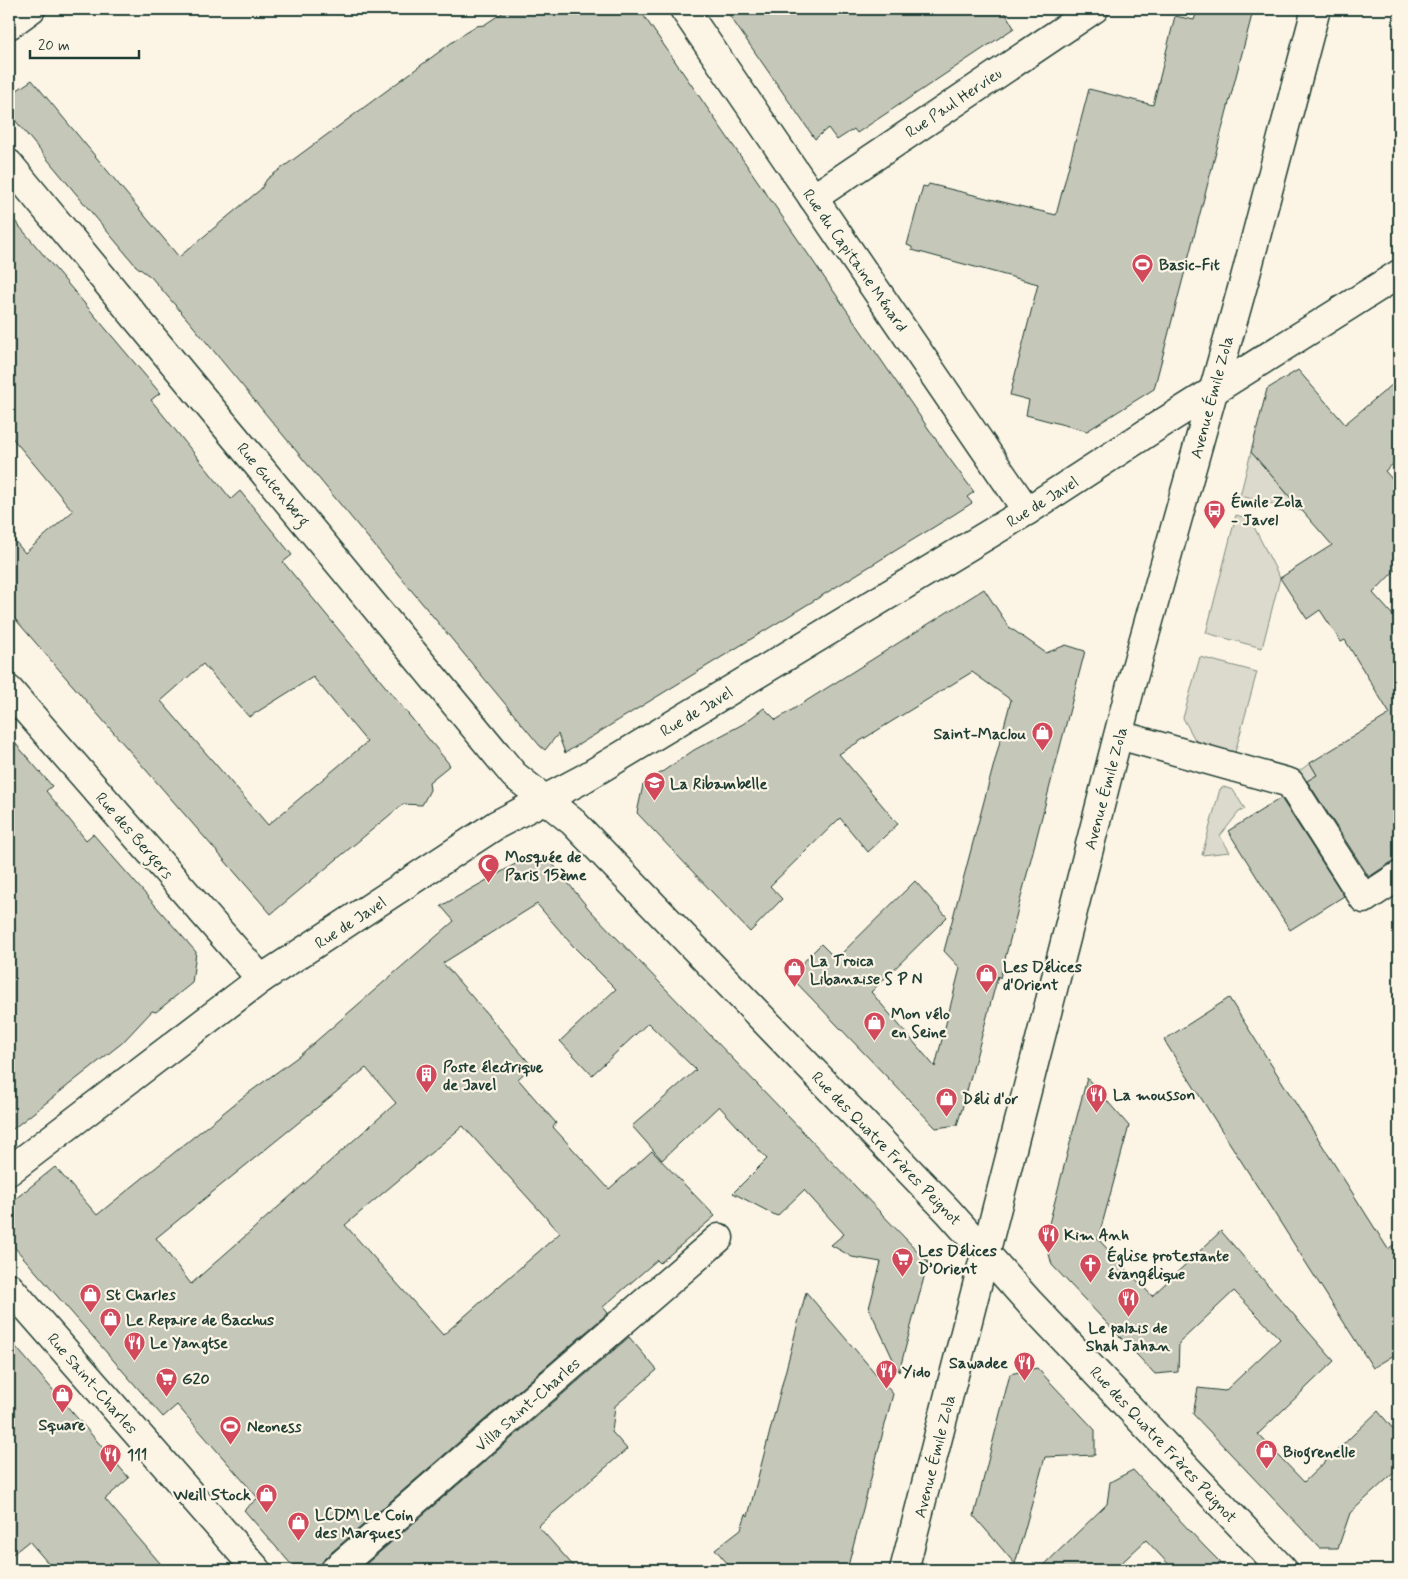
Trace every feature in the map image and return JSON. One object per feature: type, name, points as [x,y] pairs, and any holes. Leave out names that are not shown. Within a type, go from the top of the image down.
[{"type":"street","points":[[9,25],[30,9]]},
{"type":"street","name":"Rue du Capitaine Ménard","points":[[684,9],[1027,511]]},
{"type":"street","name":"Rue Paul Hervieu","points":[[813,198],[1094,9]]},
{"type":"street","name":"Avenue Émile Zola","points":[[904,1570],[1119,735],[1316,9]]},
{"type":"street","name":"Rue Gutenberg","points":[[9,164],[514,775],[545,799]]},
{"type":"street","name":"Rue de Javel","points":[[9,1171],[261,980],[496,825],[591,774],[1027,511],[1399,274]]},
{"type":"street","name":"Rue des Bergers","points":[[9,690],[261,980]]},
{"type":"street","points":[[1119,735],[1290,782],[1364,899],[1399,876]]},
{"type":"street","name":"Rue des Quatre Frères Peignot","points":[[545,799],[574,822],[948,1211],[1030,1303],[1283,1570]]},
{"type":"street","name":"Villa Saint-Charles","points":[[335,1570],[720,1238]]},
{"type":"street","name":"Rue Saint-Charles","points":[[9,1286],[257,1570]]},
{"type":"shaded area","points":[[1251,452],[1302,511],[1240,496]]},
{"type":"shaded area","points":[[1236,515],[1250,519],[1280,578],[1262,648],[1206,633]]},
{"type":"shaded area","points":[[1200,657],[1257,672],[1234,756],[1199,747],[1183,718]]},
{"type":"shaded area","points":[[1310,763],[1341,813],[1331,818],[1327,817],[1298,772]]},
{"type":"shaded area","points":[[1224,787],[1233,790],[1245,809],[1239,812],[1220,836],[1230,852],[1202,855],[1220,789]]},
{"type":"building","points":[[508,9],[639,9],[974,492],[967,497],[972,503],[947,519],[565,753],[558,734],[545,750],[540,746],[193,326],[151,277],[136,266],[9,113],[10,95],[32,80],[179,257],[261,189],[267,179],[466,32],[476,26],[484,25]]},
{"type":"building","points":[[725,9],[1003,9],[1014,28],[857,133],[854,129],[837,140],[828,128],[815,139]]},
{"type":"building","points":[[1198,9],[1231,9],[1252,15],[1154,389],[1087,431],[1026,415],[1029,400],[1010,395],[1038,284],[912,250],[912,247],[907,245],[923,186],[927,187],[929,184],[1056,215],[1089,89],[1153,105],[1175,16],[1194,20]]},
{"type":"building","points":[[9,214],[160,393],[151,400],[231,499],[240,491],[292,555],[283,562],[450,765],[429,782],[430,790],[422,805],[403,804],[271,914],[9,612],[9,534],[25,553],[73,511],[9,434]],"holes":[[[203,664],[249,717],[313,677],[367,742],[268,825],[161,701]]]},
{"type":"building","points":[[1298,370],[1345,424],[1399,379],[1399,459],[1385,471],[1399,487],[1399,566],[1373,593],[1399,622],[1399,861],[1390,863],[1369,877],[1307,781],[1317,775],[1310,763],[1390,714],[1345,640],[1341,642],[1320,610],[1307,619],[1280,578],[1332,545],[1251,452],[1267,389]]},
{"type":"building","points":[[984,589],[1009,627],[1046,653],[1066,645],[1085,651],[1000,978],[998,976],[962,1109],[957,1125],[936,1128],[790,976],[821,944],[836,959],[915,881],[947,917],[871,992],[935,1067],[960,968],[944,951],[1011,700],[972,672],[839,754],[898,824],[868,852],[840,818],[770,886],[782,899],[750,932],[637,813],[643,785],[694,750],[743,724],[764,708],[776,720]]},
{"type":"building","points":[[9,736],[52,786],[46,791],[86,840],[93,834],[196,952],[192,983],[156,1012],[152,1011],[122,1043],[9,1132]]},
{"type":"building","points":[[1281,798],[1344,896],[1290,930],[1228,831]]},
{"type":"building","points":[[533,854],[548,858],[589,909],[928,1262],[899,1372],[869,1308],[881,1262],[852,1257],[831,1245],[844,1234],[804,1190],[777,1216],[733,1193],[767,1159],[719,1106],[662,1160],[632,1126],[696,1070],[648,1023],[592,1075],[560,1041],[616,989],[573,946],[537,904],[443,963],[532,1066],[518,1079],[556,1123],[553,1127],[609,1189],[652,1151],[715,1216],[660,1263],[657,1260],[603,1307],[608,1313],[325,1558],[320,1570],[296,1570],[244,1510],[258,1498],[177,1405],[163,1417],[9,1241],[9,1204],[55,1167],[97,1215],[243,1097],[299,1056],[454,921],[441,906]],"holes":[[[366,1068],[396,1103],[191,1284],[156,1238]],[[463,1126],[560,1233],[443,1335],[345,1225]]]},
{"type":"building","points":[[1229,998],[1388,1249],[1399,1241],[1399,1352],[1373,1368],[1164,1040]]},
{"type":"building","points":[[1087,1078],[1129,1126],[1098,1239],[1152,1296],[1221,1231],[1334,1361],[1258,1434],[1304,1482],[1378,1411],[1399,1436],[1399,1468],[1350,1513],[1338,1548],[1320,1548],[1193,1414],[1198,1388],[1225,1391],[1280,1339],[1234,1291],[1179,1343],[1178,1372],[1155,1374],[1052,1265],[1045,1239]]},
{"type":"building","points":[[806,1292],[893,1394],[847,1570],[733,1570],[715,1549],[741,1529],[746,1514],[748,1516]]},
{"type":"building","points":[[629,1337],[657,1370],[615,1406],[612,1432],[627,1449],[538,1526],[577,1570],[359,1570]]},
{"type":"building","points":[[9,1339],[129,1478],[105,1499],[166,1570],[54,1570],[29,1541],[9,1557]]},
{"type":"building","points":[[1037,1368],[1095,1430],[1095,1455],[1045,1457],[1015,1564],[974,1516],[1010,1374]]},
{"type":"building","points":[[1133,1470],[1228,1570],[1174,1570],[1146,1540],[1114,1570],[1039,1570],[1107,1504],[1110,1482]]},
{"type":"place","name":"Basic-Fit","points":[[1143,283]]},
{"type":"place","name":"Émile Zola - Javel","points":[[1215,529]]},
{"type":"place","name":"Saint-Maclou","points":[[1042,752]]},
{"type":"place","name":"La Ribambelle","points":[[654,802]]},
{"type":"place","name":"Mosquée de Paris 15ème","points":[[489,884]]},
{"type":"place","name":"La Troica Libanaise S P N","points":[[794,988]]},
{"type":"place","name":"Les Délices d'Orient","points":[[987,994]]},
{"type":"place","name":"Mon vélo en Seine","points":[[875,1041]]},
{"type":"place","name":"Poste électrique de Javel","points":[[427,1094]]},
{"type":"place","name":"La mousson","points":[[1097,1113]]},
{"type":"place","name":"Déli d'or","points":[[946,1117]]},
{"type":"place","name":"Kim Anh","points":[[1048,1253]]},
{"type":"place","name":"Les Délices D’Orient","points":[[902,1278]]},
{"type":"place","name":"Église protestante évangélique","points":[[1091,1283]]},
{"type":"place","name":"St Charles","points":[[90,1313]]},
{"type":"place","name":"Le palais de Shah Jahan","points":[[1128,1317]]},
{"type":"place","name":"Le Repaire de Bacchus","points":[[110,1338]]},
{"type":"place","name":"Le Yangtse","points":[[134,1361]]},
{"type":"place","name":"Sawadee","points":[[1024,1381]]},
{"type":"place","name":"Yido","points":[[886,1390]]},
{"type":"place","name":"G20","points":[[166,1397]]},
{"type":"place","name":"Square","points":[[62,1414]]},
{"type":"place","name":"Neoness","points":[[231,1445]]},
{"type":"place","name":"Biogrenelle","points":[[1267,1470]]},
{"type":"place","name":"111","points":[[111,1473]]},
{"type":"place","name":"Weill Stock","points":[[267,1513]]},
{"type":"place","name":"LCDM Le Coin des Marques","points":[[299,1542]]}]
